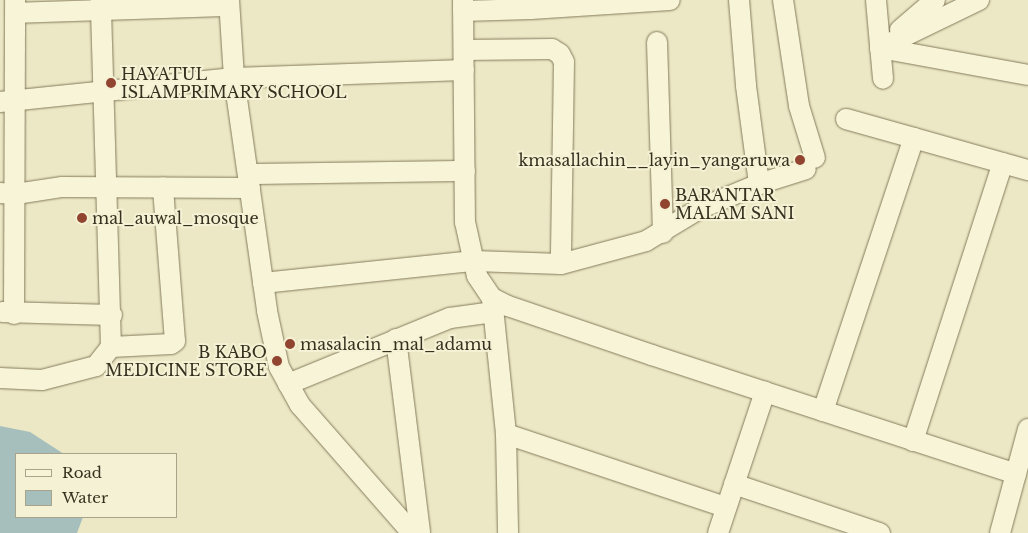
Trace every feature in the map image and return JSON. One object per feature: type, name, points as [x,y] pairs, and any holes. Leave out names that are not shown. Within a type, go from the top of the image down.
[{"type":"street","points":[[508,533],[506,434],[493,305],[477,276],[465,222],[463,5],[532,9],[670,0]]},
{"type":"street","points":[[739,0],[746,86],[759,184]]},
{"type":"street","points":[[263,283],[474,261],[561,264],[646,241],[663,233],[701,208],[811,164],[799,106],[783,0]]},
{"type":"street","points":[[876,0],[883,79]]},
{"type":"street","points":[[880,48],[935,0]]},
{"type":"street","points":[[880,48],[979,0]]},
{"type":"street","points":[[112,315],[7,313],[7,101],[12,14],[102,4],[229,3],[234,78],[263,283],[279,367],[300,405],[412,533]]},
{"type":"street","points":[[0,378],[42,380],[78,371],[96,366],[112,348],[102,4]]},
{"type":"street","points":[[657,42],[663,233]]},
{"type":"street","points":[[880,48],[1028,74]]},
{"type":"street","points":[[917,49],[1028,74]]},
{"type":"street","points":[[464,50],[552,50],[560,54],[564,62],[561,264]]},
{"type":"street","points":[[7,101],[234,78],[464,70]]},
{"type":"street","points":[[846,119],[1028,170]]},
{"type":"street","points":[[823,411],[914,138]]},
{"type":"street","points":[[913,440],[1004,163]]},
{"type":"street","points":[[8,194],[62,187],[163,187],[465,171]]},
{"type":"street","points":[[112,348],[171,344],[175,341],[163,187]]},
{"type":"street","points":[[288,384],[450,318],[493,305],[508,306],[1016,474]]},
{"type":"street","points":[[396,340],[420,533]]},
{"type":"street","points":[[718,533],[764,392]]},
{"type":"street","points":[[1000,533],[1016,474],[1025,455],[1028,429]]},
{"type":"street","points":[[506,434],[726,507]]},
{"type":"street","points":[[734,484],[880,533]]},
{"type":"water","points":[[0,426],[30,432],[62,453],[15,453],[15,518],[83,518],[77,533],[0,533]]},
{"type":"place","name":"HAYATUL ISLAMPRIMARY SCHOOL","points":[[111,83]]},
{"type":"place","name":"kmasallachin__layin_yangaruwa","points":[[800,160]]},
{"type":"place","name":"BARANTAR MALAM SANI","points":[[665,204]]},
{"type":"place","name":"mal_auwal_mosque","points":[[82,218]]},
{"type":"place","name":"masalacin_mal_adamu","points":[[290,344]]},
{"type":"place","name":"B KABO MEDICINE STORE","points":[[277,361]]}]
